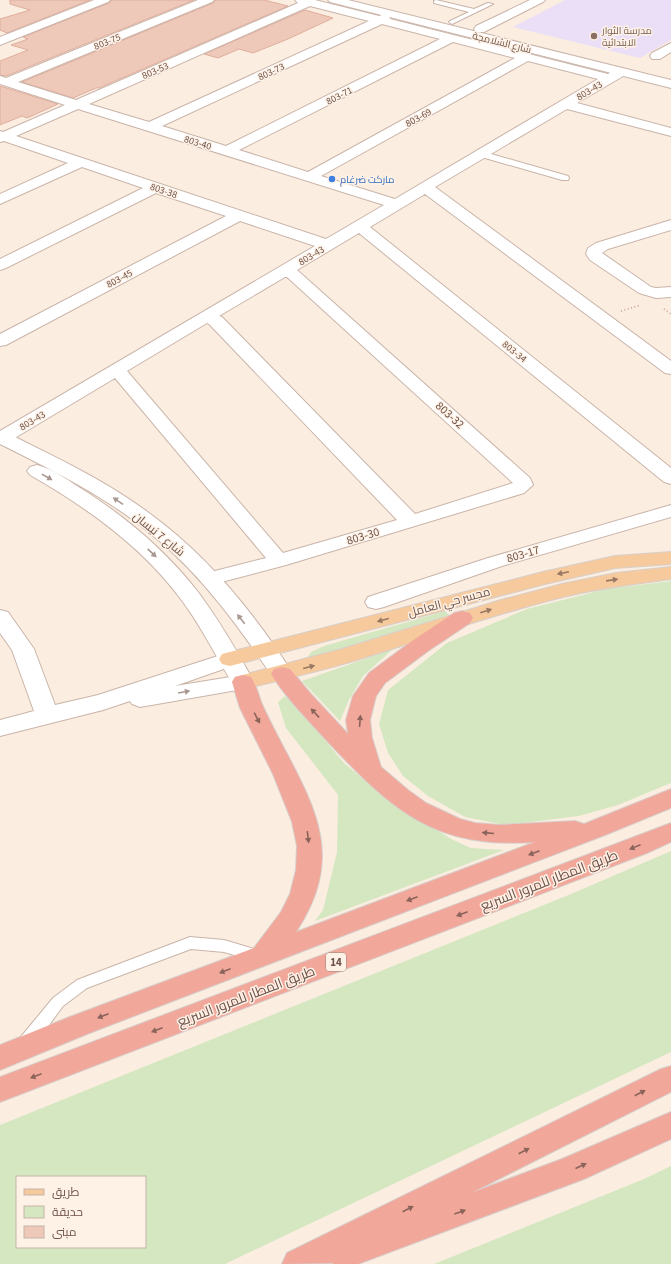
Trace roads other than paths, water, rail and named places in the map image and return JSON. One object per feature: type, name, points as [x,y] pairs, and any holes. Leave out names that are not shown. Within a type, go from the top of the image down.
[{"type":"highway","points":[[370,772],[360,738],[358,720],[365,696],[377,678],[420,646],[462,618]]},
{"type":"highway","points":[[282,674],[300,698],[370,772],[400,796],[434,819],[453,827],[475,832],[501,835],[596,829]]},
{"type":"highway","points":[[243,682],[252,707],[274,749],[301,808],[308,834],[310,865],[304,894],[289,922],[262,957]]},
{"type":"highway","points":[[10,1054],[77,1026],[596,829],[671,798]]},
{"type":"highway","name":"طريق المطار للمرور السريع","points":[[0,1090],[623,852],[671,832]]},
{"type":"highway","points":[[298,1264],[671,1078]]},
{"type":"highway","points":[[318,1264],[574,1170],[671,1125]]},
{"type":"main road","name":"مجسر حي العامل","points":[[230,659],[543,578],[615,562],[671,558]]},
{"type":"main road","name":"مجسر حي العامل","points":[[243,682],[315,665],[462,618],[597,582],[671,572]]},
{"type":"street","points":[[0,41],[104,0]]},
{"type":"street","name":"803-75","points":[[3,81],[208,0]]},
{"type":"street","name":"شارع الشلامجة","points":[[334,0],[386,17],[614,75],[671,84]]},
{"type":"street","name":"شارع الشلامجة","points":[[363,0],[671,77]]},
{"type":"street","points":[[480,29],[539,0]]},
{"type":"street","points":[[305,1],[386,17],[452,38],[526,57],[614,75]]},
{"type":"street","name":"803-53","points":[[1,136],[77,104],[305,1]]},
{"type":"street","name":"803-73","points":[[150,127],[386,17]]},
{"type":"street","name":"803-71","points":[[227,151],[452,38]]},
{"type":"street","points":[[656,56],[671,47]]},
{"type":"street","name":"803-69","points":[[309,177],[526,57]]},
{"type":"street","name":"803-43","points":[[0,442],[115,370],[614,75]]},
{"type":"street","name":"803-40","points":[[3,81],[395,204]]},
{"type":"street","points":[[566,104],[671,132]]},
{"type":"street","name":"803-38","points":[[1,136],[327,245]]},
{"type":"street","points":[[0,200],[81,162]]},
{"type":"street","points":[[0,265],[156,187]]},
{"type":"street","points":[[424,187],[433,192],[671,369]]},
{"type":"street","name":"803-45","points":[[0,341],[239,215]]},
{"type":"street","points":[[671,225],[602,246],[594,251],[596,257],[645,290],[656,293],[671,292]]},
{"type":"street","name":"803-34","points":[[358,227],[367,231],[671,478]]},
{"type":"street","name":"803-32","points":[[284,270],[293,274],[523,482],[523,484],[517,489],[410,522]]},
{"type":"street","points":[[206,316],[216,322],[410,522]]},
{"type":"street","points":[[115,370],[122,375],[279,561]]},
{"type":"street","name":"شارع 7 نيسان","points":[[0,442],[63,468],[130,510],[182,550],[210,579],[266,650],[282,674]]},
{"type":"street","name":"شارع 7 نيسان","points":[[0,442],[47,477],[84,499],[118,523],[160,561],[180,584],[206,619],[243,682]]},
{"type":"street","name":"803-17","points":[[376,602],[495,562],[671,511]]},
{"type":"street","name":"803-30","points":[[210,579],[279,561],[410,522]]},
{"type":"street","points":[[0,617],[23,649],[47,715]]},
{"type":"street","points":[[0,728],[103,702],[230,659]]},
{"type":"street","points":[[103,702],[177,694],[243,682]]},
{"type":"lane","points":[[436,2],[474,12]]},
{"type":"lane","points":[[452,22],[490,4]]},
{"type":"lane","points":[[481,154],[565,178]]},
{"type":"lane","points":[[10,1054],[58,1002],[82,984],[190,943],[224,946],[262,957]]},
{"type":"place","name":"مدرسة الثوار الابتدائية","points":[[594,36]]},
{"type":"place","name":"ماركت ضرغام","points":[[332,179]]}]
